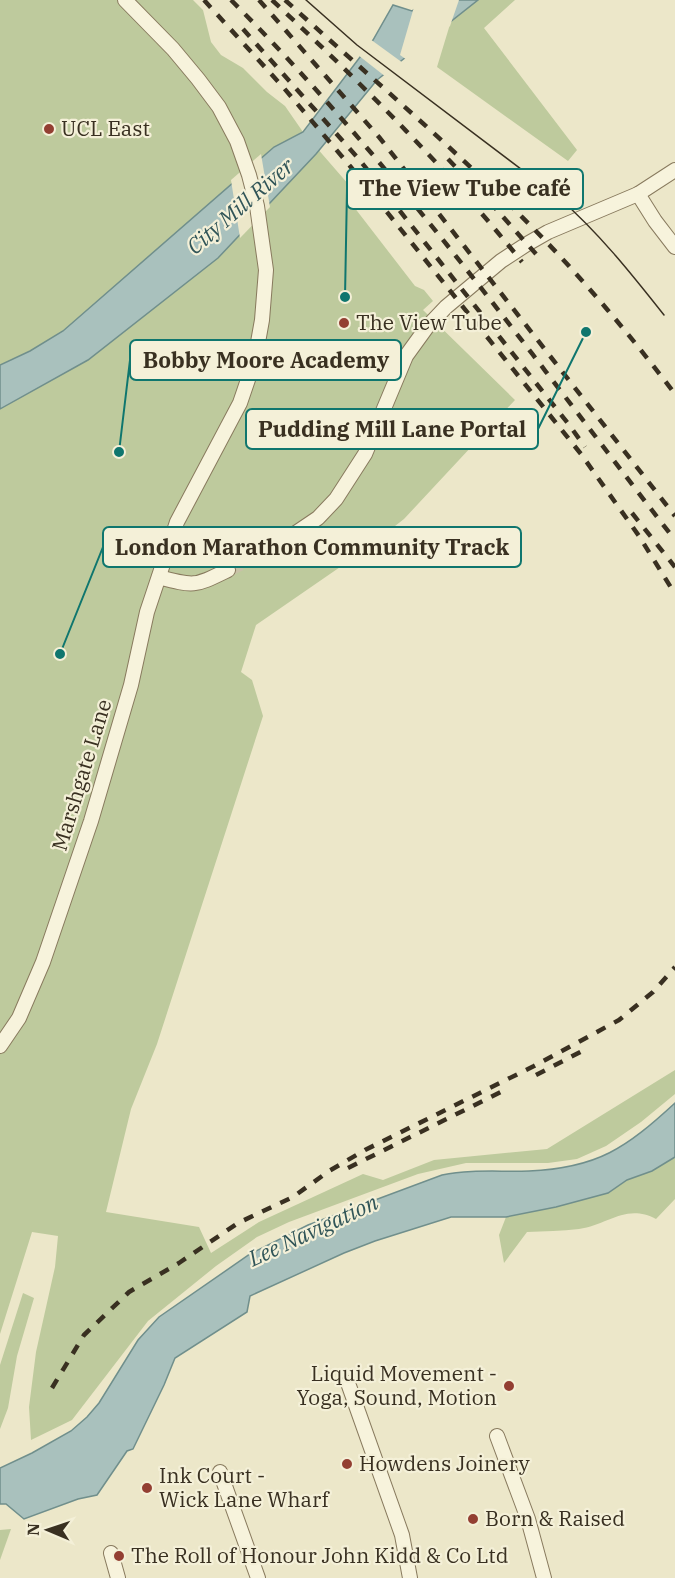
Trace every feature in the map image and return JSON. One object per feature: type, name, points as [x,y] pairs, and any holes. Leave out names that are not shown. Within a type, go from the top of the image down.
[{"type":"street","name":"Marshgate Lane","points":[[0,1046],[19,1018],[34,985],[76,869],[131,686],[147,612],[177,522],[189,496],[230,424],[249,378],[262,320],[266,270],[257,206],[237,141],[219,108],[173,49],[125,0]]},
{"type":"street","points":[[282,543],[318,519],[336,499],[365,454],[406,356],[427,327],[446,307],[501,261],[527,244],[548,232],[638,194],[675,170]]},
{"type":"street","points":[[638,194],[675,247]]},
{"type":"street","points":[[159,577],[187,585],[200,584],[228,570]]},
{"type":"street","points":[[348,1383],[402,1535],[410,1578]]},
{"type":"street","points":[[497,1436],[528,1519],[544,1578]]},
{"type":"street","points":[[220,1472],[258,1578]]},
{"type":"street","points":[[111,1553],[118,1578]]},
{"type":"green space","points":[[0,0],[193,0],[203,10],[211,42],[221,55],[243,68],[285,106],[303,132],[349,185],[354,207],[415,286],[424,290],[433,301],[423,310],[515,400],[404,519],[359,554],[256,625],[241,672],[252,680],[263,716],[157,1044],[131,1109],[106,1212],[199,1227],[211,1253],[259,1222],[363,1174],[383,1180],[434,1160],[547,1149],[675,1070],[675,1094],[641,1122],[606,1146],[577,1159],[548,1163],[466,1163],[418,1174],[289,1222],[257,1237],[216,1266],[148,1321],[72,1420],[31,1440],[29,1407],[36,1352],[55,1267],[58,1236],[32,1232],[0,1334]]},
{"type":"green space","points":[[478,0],[515,0],[484,28],[577,150],[568,161],[437,67],[451,21]]},
{"type":"green space","points":[[675,1157],[675,1199],[656,1219],[635,1213],[617,1216],[579,1229],[527,1232],[504,1263],[499,1235],[506,1217],[608,1193],[627,1180],[652,1171]]},
{"type":"green space","points":[[23,1293],[34,1298],[17,1356],[8,1408],[0,1429],[0,1365]]},
{"type":"green space","points":[[11,1529],[0,1560],[0,1530]]},
{"type":"water","name":"City Mill River","points":[[430,0],[478,0],[377,80],[316,154],[218,258],[88,360],[0,409],[0,365],[30,351],[63,331],[274,147],[303,132],[373,40],[393,5],[412,11]]},
{"type":"water","name":"Lee Navigation","points":[[675,1103],[675,1157],[652,1171],[627,1180],[608,1193],[506,1217],[451,1217],[344,1253],[250,1296],[247,1312],[175,1358],[133,1449],[127,1451],[97,1495],[78,1499],[24,1519],[6,1504],[0,1504],[0,1468],[71,1431],[99,1403],[138,1340],[159,1317],[250,1254],[308,1225],[442,1175],[474,1171],[553,1169],[593,1160],[625,1144]]},
{"type":"pier","points":[[424,0],[459,0],[450,26],[407,60],[400,55],[414,7]]},
{"type":"pier","points":[[370,39],[403,63],[386,77],[358,55]]},
{"type":"pier","points":[[261,154],[270,207],[240,238],[231,180]]},
{"type":"tunnel","points":[[228,570],[281,543]]},
{"type":"tram line","points":[[306,0],[357,45],[558,197],[601,239],[664,315]]},
{"type":"railway","points":[[204,0],[283,87],[350,166],[581,454],[639,536],[675,594]]},
{"type":"railway","points":[[231,0],[292,63],[406,195],[675,540]]},
{"type":"railway","points":[[259,0],[379,137],[675,516]]},
{"type":"railway","points":[[272,0],[402,126],[463,192],[522,262]]},
{"type":"railway","points":[[285,0],[442,140],[533,228],[607,309],[675,394]]},
{"type":"railway","points":[[243,29],[358,158],[585,447]]},
{"type":"railway","points":[[448,159],[536,254]]},
{"type":"railway","points":[[632,513],[675,567]]},
{"type":"railway","points":[[52,1388],[84,1335],[129,1292],[179,1263],[238,1223],[293,1197],[329,1171],[365,1150],[534,1066],[619,1020],[653,992],[675,967]]},
{"type":"railway","points":[[536,1075],[584,1050]]},
{"type":"railway","points":[[348,1168],[509,1088]]},
{"type":"place","name":"UCL East","points":[[49,129]]},
{"type":"place","name":"The View Tube café","points":[[345,297]]},
{"type":"place","name":"The View Tube","points":[[344,323]]},
{"type":"place","name":"Pudding Mill Lane Portal","points":[[586,332]]},
{"type":"place","name":"Bobby Moore Academy","points":[[119,452]]},
{"type":"place","name":"London Marathon Community Track","points":[[60,654]]},
{"type":"place","name":"Liquid Movement - Yoga, Sound, Motion","points":[[509,1386]]},
{"type":"place","name":"Howdens Joinery","points":[[347,1464]]},
{"type":"place","name":"Ink Court - Wick Lane Wharf","points":[[147,1488]]},
{"type":"place","name":"Born & Raised","points":[[473,1519]]},
{"type":"place","name":"The Roll of Honour John Kidd & Co Ltd","points":[[119,1556]]}]
